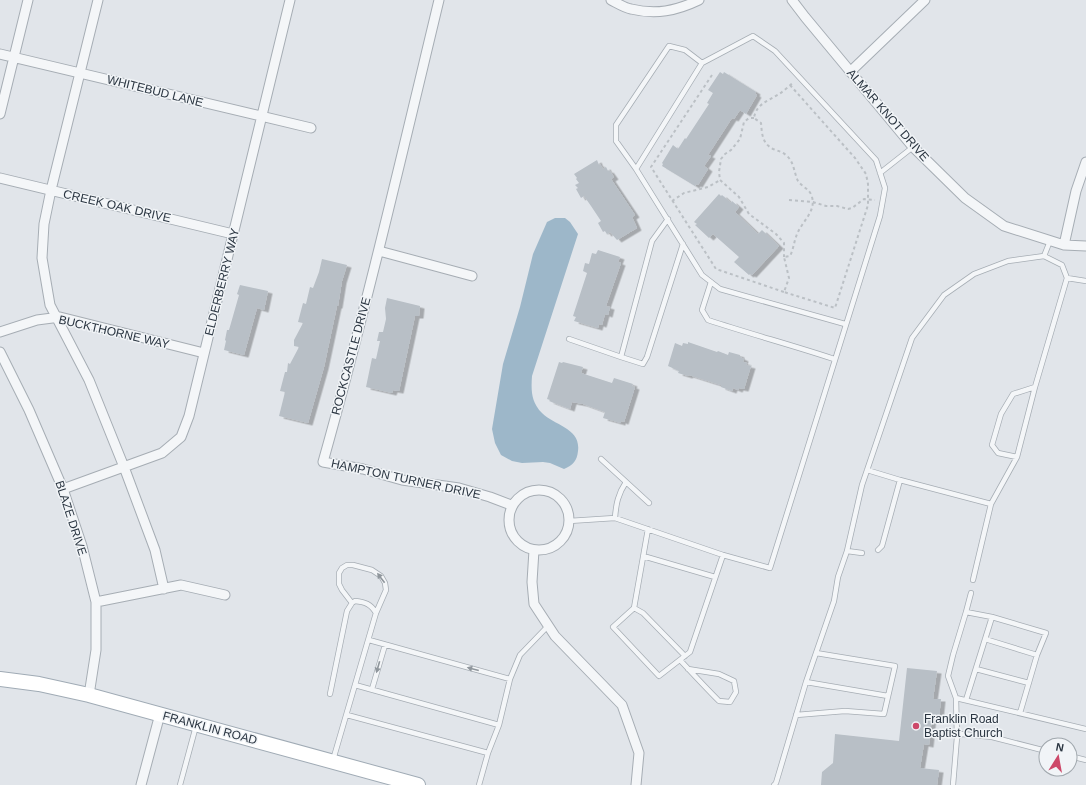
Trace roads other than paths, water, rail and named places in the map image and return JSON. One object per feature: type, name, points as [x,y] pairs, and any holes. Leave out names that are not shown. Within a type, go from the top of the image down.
[{"type":"main road","name":"FRANKLIN ROAD","points":[[0,679],[39,684],[89,695],[418,785]]},
{"type":"street","points":[[0,114],[28,0]]},
{"type":"street","points":[[98,0],[51,190],[44,224],[42,258],[50,305],[89,380],[124,467],[155,550],[164,589]]},
{"type":"street","name":"ELDERBERRY WAY","points":[[63,489],[162,453],[180,437],[189,416],[290,0]]},
{"type":"street","name":"ROCKCASTLE DRIVE","points":[[323,462],[344,388],[379,251],[439,0]]},
{"type":"street","points":[[611,0],[630,9],[664,12],[689,5],[699,0]]},
{"type":"street","name":"ALMAR KNOT DRIVE","points":[[792,0],[913,147],[965,198],[1004,226],[1064,245],[1086,246]]},
{"type":"street","points":[[850,72],[925,0]]},
{"type":"street","name":"WHITEBUD LANE","points":[[0,54],[311,128]]},
{"type":"street","points":[[1064,245],[1076,191],[1086,162]]},
{"type":"street","name":"CREEK OAK DRIVE","points":[[0,178],[234,234]]},
{"type":"street","points":[[379,251],[472,276]]},
{"type":"street","name":"BUCKTHORNE WAY","points":[[0,332],[37,320],[60,317],[204,353]]},
{"type":"street","name":"BLAZE DRIVE","points":[[0,352],[29,410],[63,489],[82,546],[96,602],[96,650],[89,695]]},
{"type":"street","name":"HAMPTON TURNER DRIVE","points":[[323,462],[363,469],[402,480],[459,488],[511,505]]},
{"type":"street","points":[[534,489],[550,491],[563,501],[568,509],[569,521],[565,536],[561,541],[545,550],[534,550],[521,545],[512,536],[509,530],[508,519],[511,505],[522,494],[534,489]]},
{"type":"street","points":[[534,550],[532,582],[534,604],[555,636],[622,705],[639,753],[636,785]]},
{"type":"street","points":[[96,602],[181,585],[225,595]]},
{"type":"street","points":[[141,785],[160,714]]},
{"type":"lane","points":[[569,521],[615,518],[723,555],[770,568],[834,359],[880,216],[885,188],[876,160],[775,51],[753,36],[702,63],[636,169]]},
{"type":"lane","points":[[702,63],[685,50],[669,46],[616,125],[616,141],[636,169],[702,275],[720,289],[845,324]]},
{"type":"lane","points":[[880,173],[913,147]]},
{"type":"lane","points":[[621,357],[652,241],[668,219]]},
{"type":"lane","points":[[1044,256],[1050,240]]},
{"type":"lane","points":[[569,339],[643,364],[647,357],[683,244]]},
{"type":"lane","points":[[774,785],[776,783],[806,682],[834,601],[838,577],[847,551],[862,485],[912,338],[944,295],[974,274],[1008,261],[1044,256],[1062,265],[1067,278],[1035,387],[1017,457],[991,504],[974,580]]},
{"type":"lane","points":[[1067,278],[1086,281]]},
{"type":"lane","points":[[711,282],[702,310],[708,320],[834,359]]},
{"type":"lane","points":[[1017,457],[998,453],[992,445],[1001,414],[1013,394],[1035,387]]},
{"type":"lane","points":[[601,458],[649,503]]},
{"type":"lane","points":[[867,470],[991,504]]},
{"type":"lane","points":[[878,550],[882,546],[900,480]]},
{"type":"lane","points":[[615,518],[616,502],[620,491],[626,482]]},
{"type":"lane","points":[[648,529],[634,608],[613,627],[659,676],[690,652],[723,555]]},
{"type":"lane","points":[[847,551],[862,553]]},
{"type":"lane","points":[[643,556],[715,577]]},
{"type":"lane","points":[[333,762],[376,613],[386,590],[385,583],[381,576],[372,570],[353,565],[347,565],[342,568],[339,573],[339,584],[352,603]]},
{"type":"lane","points":[[954,785],[957,737],[956,698],[948,676],[971,594]]},
{"type":"lane","points":[[330,694],[347,610],[355,601],[364,602],[373,607],[376,613]]},
{"type":"lane","points":[[634,608],[643,613],[685,656]]},
{"type":"lane","points":[[966,612],[992,617],[1046,633],[1037,655],[1020,713]]},
{"type":"lane","points":[[966,700],[992,617]]},
{"type":"lane","points":[[479,785],[498,725],[510,679],[520,655],[548,626]]},
{"type":"lane","points":[[985,639],[1037,655]]},
{"type":"lane","points":[[369,640],[510,679]]},
{"type":"lane","points":[[372,690],[385,645]]},
{"type":"lane","points":[[796,715],[845,711],[884,714],[895,666],[816,653]]},
{"type":"lane","points":[[680,660],[719,701],[730,702],[736,692],[734,681],[719,674],[688,668]]},
{"type":"lane","points":[[976,669],[1029,683]]},
{"type":"lane","points":[[806,682],[888,696]]},
{"type":"lane","points":[[356,685],[498,725]]},
{"type":"lane","points":[[956,698],[1086,729]]},
{"type":"lane","points":[[347,715],[488,753]]},
{"type":"lane","points":[[180,785],[197,724]]},
{"type":"lane","points":[[957,737],[962,734],[992,737],[1038,749]]},
{"type":"water","points":[[555,218],[565,218],[570,222],[578,234],[532,376],[532,396],[538,409],[547,417],[571,432],[578,443],[576,460],[564,469],[550,463],[522,463],[512,461],[501,455],[495,443],[492,429],[503,364],[520,307],[533,254],[547,222]]},
{"type":"place","name":"Franklin Road Baptist Church","points":[[916,726]]}]
